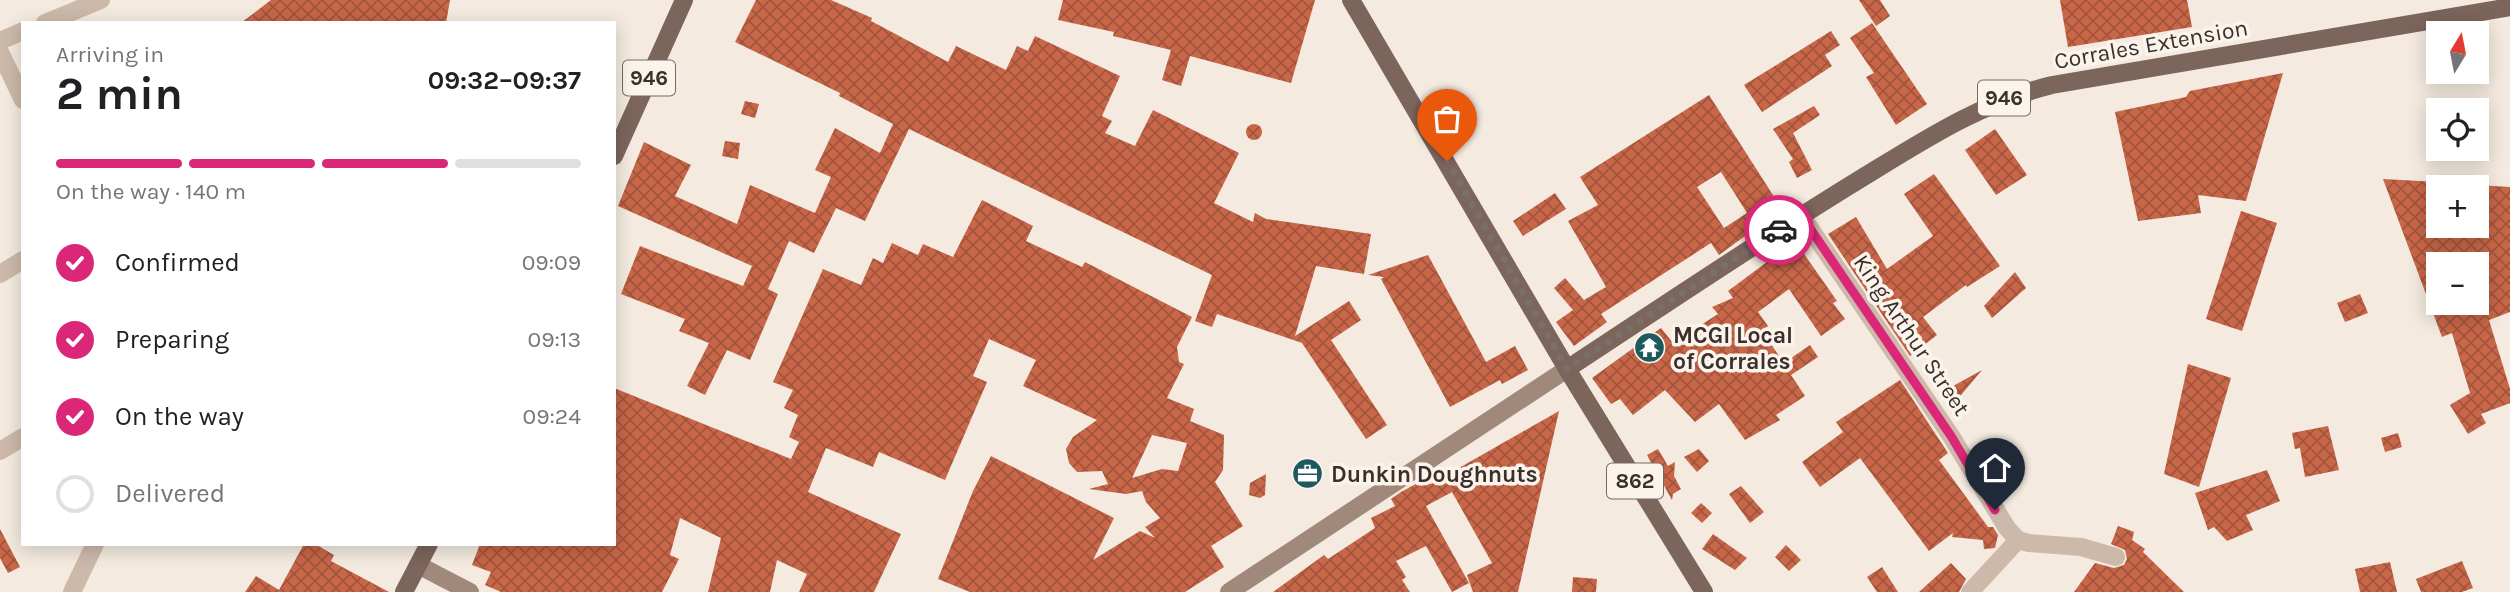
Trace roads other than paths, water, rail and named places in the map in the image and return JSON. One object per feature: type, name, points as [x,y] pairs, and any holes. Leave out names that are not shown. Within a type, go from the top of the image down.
[{"type":"main road","name":"946","points":[[616,152],[684,0]]},
{"type":"main road","name":"862","points":[[1351,0],[1567,369],[1704,592]]},
{"type":"main road","name":"Corrales Extension","points":[[1229,592],[1801,215],[1953,122],[2020,93],[2510,7]]},
{"type":"main road","points":[[404,592],[428,546]]},
{"type":"main road","points":[[418,565],[470,592]]},
{"type":"street","points":[[49,21],[101,0]]},
{"type":"street","points":[[0,41],[21,33]]},
{"type":"street","points":[[0,52],[21,96]]},
{"type":"street","name":"King Arthur Street","points":[[1801,215],[1951,436],[2001,519],[2018,540]]},
{"type":"street","points":[[0,274],[21,261]]},
{"type":"street","points":[[0,452],[21,438]]},
{"type":"street","points":[[1970,592],[2018,540],[2081,547],[2116,557]]},
{"type":"street","points":[[72,592],[93,546]]},
{"type":"place","name":"MCGI Local of Corrales","points":[[1650,348]]},
{"type":"place","name":"Dunkin Doughnuts","points":[[1308,474]]}]
